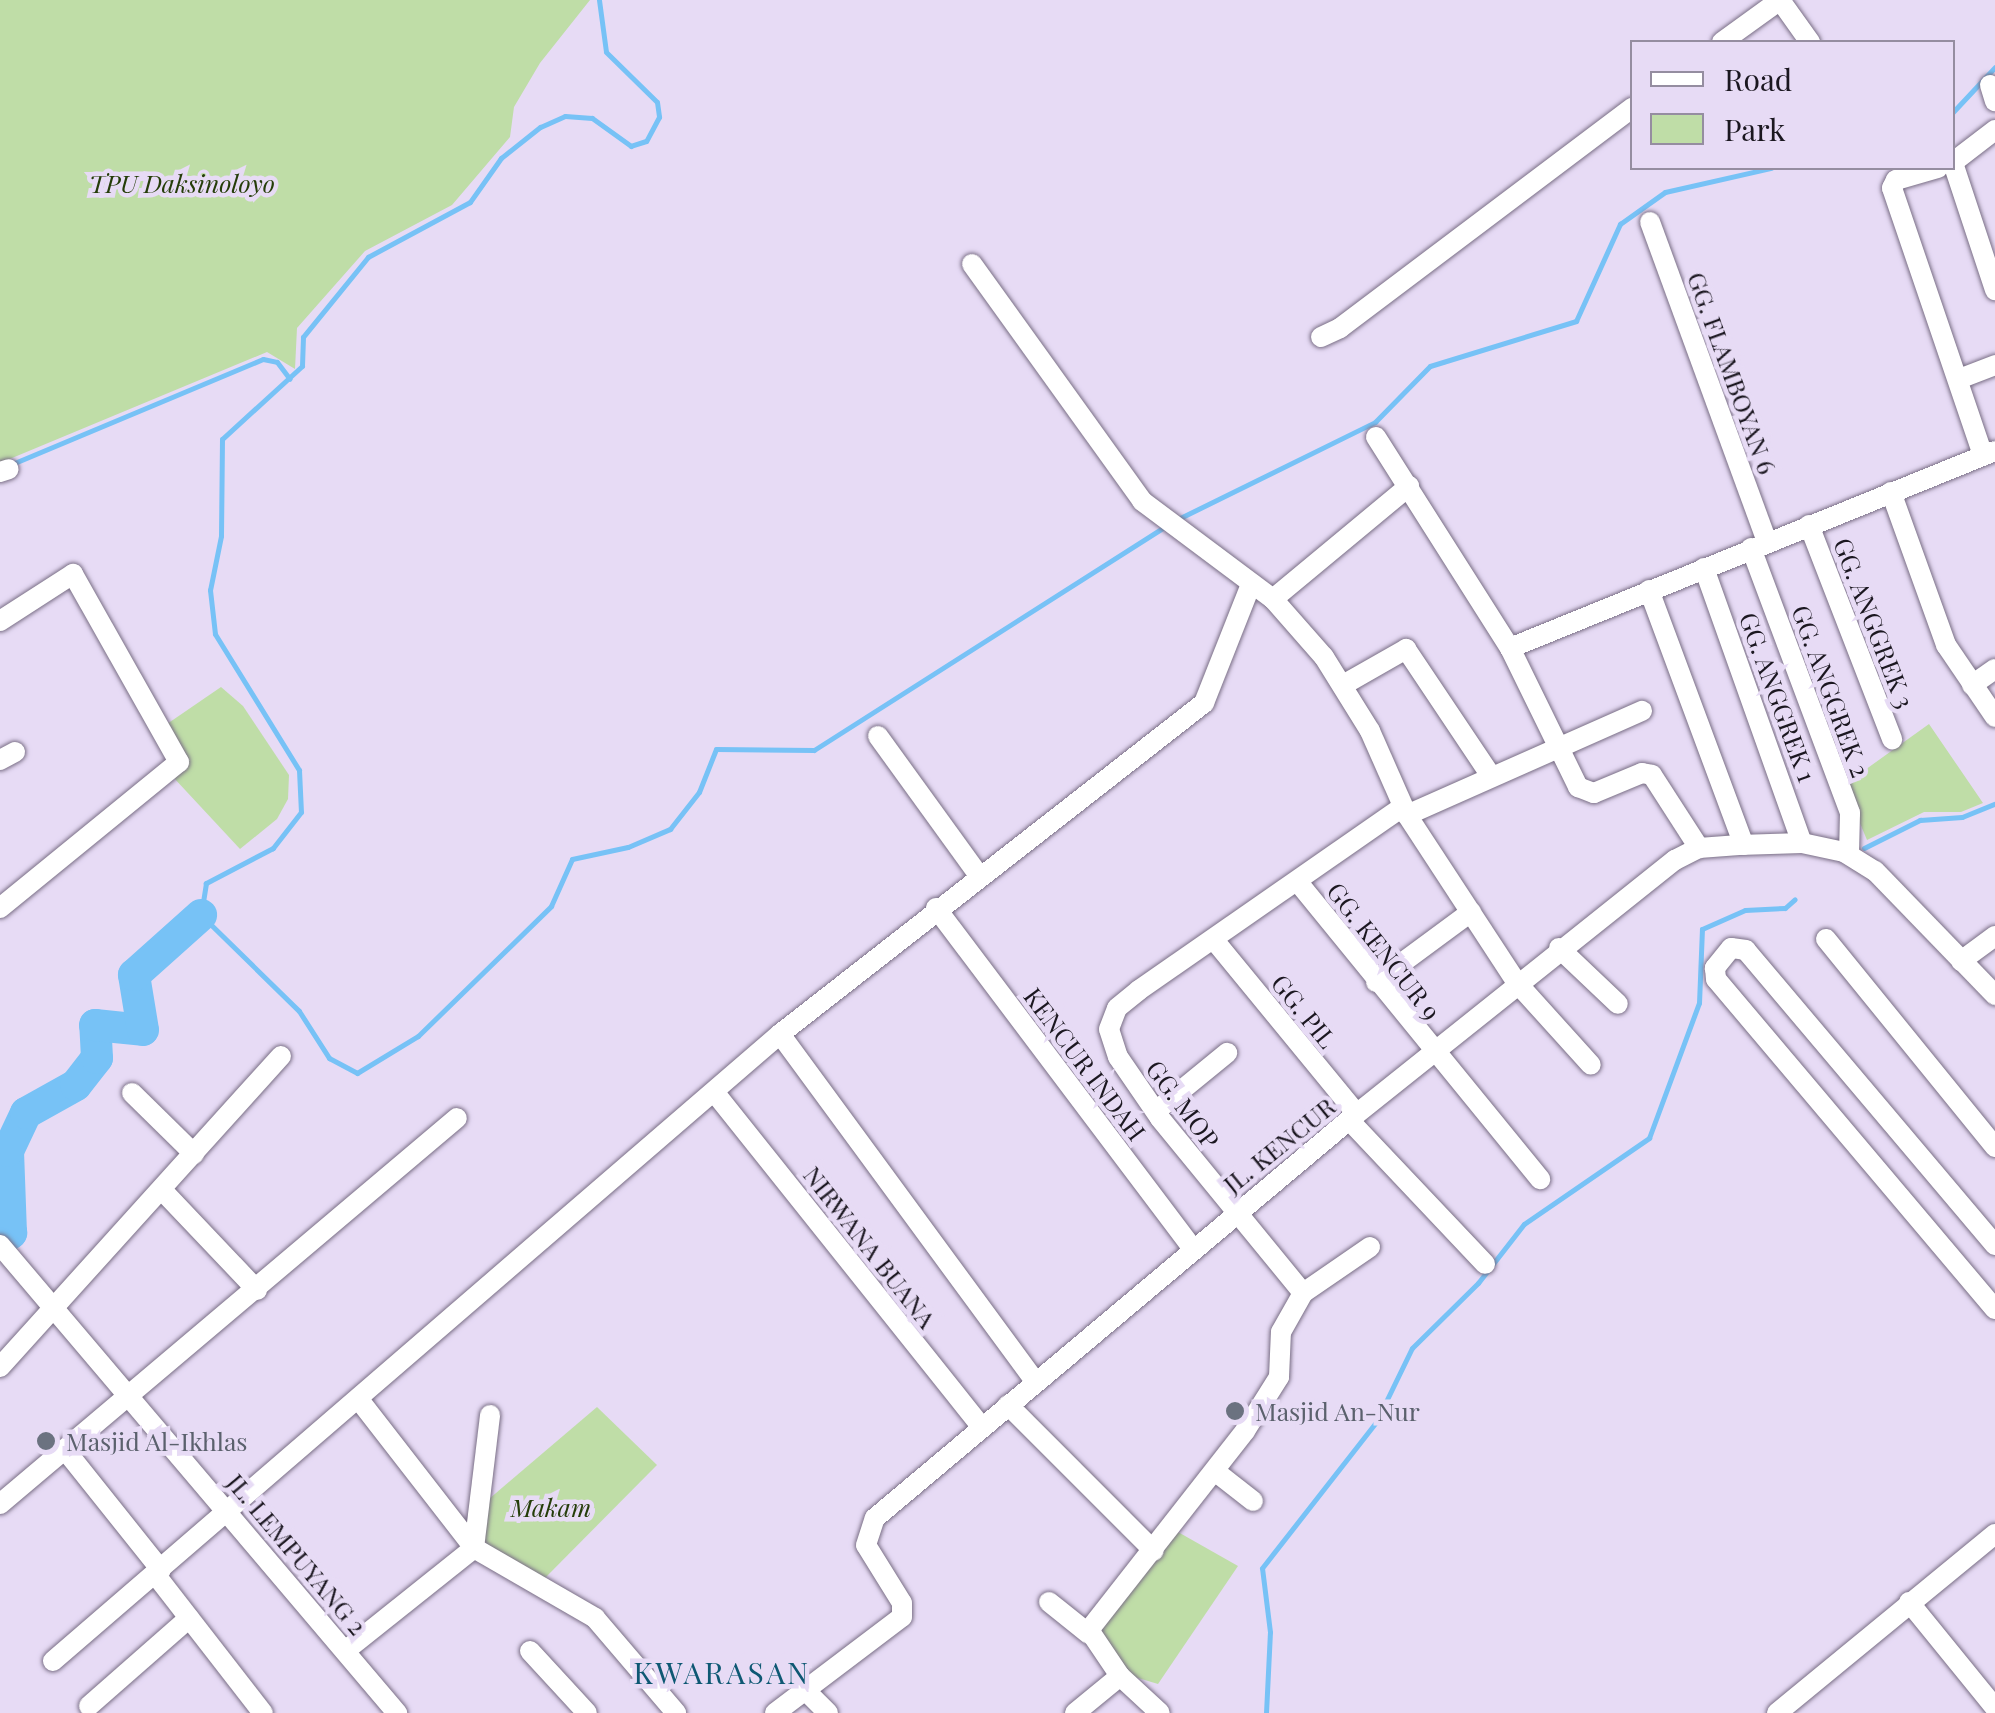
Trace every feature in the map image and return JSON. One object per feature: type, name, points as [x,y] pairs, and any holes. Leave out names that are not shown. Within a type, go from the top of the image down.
[{"type":"street","points":[[1731,40],[1780,0],[1809,40]]},
{"type":"street","points":[[1321,337],[1340,328],[1630,110]]},
{"type":"street","points":[[1955,161],[1995,130]]},
{"type":"street","points":[[1955,169],[1995,290]]},
{"type":"street","points":[[1510,648],[1989,453],[1892,188],[1896,180],[1931,170]]},
{"type":"street","name":"GG. FLAMBOYAN 6","points":[[1650,222],[1759,545]]},
{"type":"street","points":[[972,264],[1128,484],[1183,537],[1273,599],[1343,685],[1404,811],[1518,983],[1592,1065]]},
{"type":"street","points":[[1959,379],[1995,364]]},
{"type":"street","points":[[1376,437],[1510,648],[1586,794],[1652,774],[1698,848]]},
{"type":"street","points":[[1273,599],[1409,486]]},
{"type":"street","points":[[1891,492],[1939,628],[1995,716]]},
{"type":"street","name":"GG. ANGGREK 3","points":[[1809,525],[1892,739]]},
{"type":"street","name":"GG. ANGGREK 2","points":[[1759,545],[1850,813],[1848,854]]},
{"type":"street","name":"GG. ANGGREK 1","points":[[1704,568],[1802,843]]},
{"type":"street","points":[[0,621],[73,574],[180,762],[0,908]]},
{"type":"street","points":[[53,1661],[360,1401],[523,1252],[780,1034],[978,874],[1204,703],[1251,584]]},
{"type":"street","points":[[1649,590],[1744,845]]},
{"type":"street","points":[[1343,685],[1406,649],[1491,776]]},
{"type":"street","points":[[1972,684],[1995,669]]},
{"type":"street","points":[[1214,940],[1404,811],[1642,711]]},
{"type":"street","points":[[878,736],[978,874]]},
{"type":"street","name":"JL. KENCUR","points":[[775,1713],[902,1617],[902,1603],[866,1546],[867,1530],[1008,1405],[1239,1211],[1650,876],[1698,848],[1802,843],[1848,854],[1875,872],[1995,994]]},
{"type":"street","name":"GG. KENCUR 9","points":[[1297,881],[1432,1052],[1540,1179]]},
{"type":"street","name":"KENCUR INDAH","points":[[936,908],[1194,1250]]},
{"type":"street","points":[[1376,982],[1471,912]]},
{"type":"street","points":[[1961,961],[1995,936]]},
{"type":"street","points":[[1826,938],[1995,1147]]},
{"type":"street","name":"GG. MOP","points":[[1214,940],[1127,1000],[1111,1018],[1112,1046],[1156,1112],[1303,1292]]},
{"type":"street","name":"GG. PIL","points":[[1214,940],[1353,1117],[1486,1264]]},
{"type":"street","points":[[1558,948],[1618,1004]]},
{"type":"street","points":[[1995,1245],[1746,950],[1731,948],[1715,968],[1716,978],[1995,1309]]},
{"type":"street","points":[[780,1034],[1036,1382]]},
{"type":"street","points":[[1156,1112],[1227,1054]]},
{"type":"street","points":[[0,1367],[281,1056]]},
{"type":"street","points":[[132,1093],[194,1154]]},
{"type":"street","name":"NIRWANA BUANA","points":[[720,1098],[982,1428]]},
{"type":"street","points":[[0,1504],[132,1398],[457,1118]]},
{"type":"street","points":[[162,1190],[257,1290]]},
{"type":"street","name":"JL. LEMPUYANG 2","points":[[0,1246],[228,1509],[397,1713]]},
{"type":"street","points":[[1088,1634],[1216,1472],[1278,1376],[1281,1332],[1303,1292],[1370,1246]]},
{"type":"street","points":[[360,1401],[474,1548],[594,1618],[676,1713]]},
{"type":"street","points":[[1008,1405],[1154,1551]]},
{"type":"street","points":[[345,1651],[474,1548],[490,1415]]},
{"type":"street","points":[[66,1450],[263,1713]]},
{"type":"street","points":[[1216,1472],[1253,1501]]},
{"type":"street","points":[[1783,1711],[1908,1602],[1995,1534]]},
{"type":"street","points":[[1049,1602],[1088,1634],[1120,1676],[1160,1713]]},
{"type":"street","points":[[1908,1602],[1995,1708]]},
{"type":"street","points":[[89,1706],[190,1618]]},
{"type":"street","points":[[530,1652],[587,1713]]},
{"type":"street","points":[[1075,1713],[1120,1676]]},
{"type":"street","points":[[806,1691],[828,1713]]},
{"type":"green space","name":"TPU Daksinoloyo","points":[[0,0],[590,0],[540,63],[514,107],[510,137],[452,205],[365,251],[297,328],[295,369],[267,352],[0,463]]},
{"type":"green space","points":[[221,687],[243,706],[289,775],[288,799],[277,819],[240,849],[173,777],[167,724]]},
{"type":"green space","points":[[1929,724],[1983,803],[1961,812],[1924,812],[1867,840],[1844,785]]},
{"type":"green space","name":"Makam","points":[[597,1407],[657,1465],[545,1578],[481,1545],[489,1499]]},
{"type":"green space","points":[[1178,1532],[1238,1566],[1158,1684],[1128,1675],[1094,1630]]},
{"type":"waterway","points":[[599,0],[606,52],[657,102],[659,117],[646,141],[631,146],[592,118],[565,116],[540,127],[501,158],[470,202],[368,257],[303,337],[302,366],[222,439],[221,536],[210,590],[215,634],[299,770],[301,812],[273,848],[206,883],[201,915],[299,1011],[329,1058],[357,1073],[418,1036],[551,906],[572,859],[628,847],[670,829],[699,792],[716,749],[814,750],[1164,527]]},
{"type":"waterway","points":[[1955,110],[1995,67]]},
{"type":"waterway","points":[[1178,519],[1375,422],[1430,366],[1576,321],[1620,224],[1665,192],[1762,170]]},
{"type":"waterway","points":[[12,464],[263,359],[277,362],[290,379]]},
{"type":"waterway","points":[[1864,848],[1920,820],[1962,817],[1995,804]]},
{"type":"waterway","points":[[1266,1713],[1270,1632],[1262,1568],[1376,1422],[1412,1348],[1478,1283],[1524,1224],[1649,1138],[1699,1003],[1702,929],[1745,910],[1785,908],[1795,899]]},
{"type":"waterway","points":[[0,1241],[11,1233],[8,1151],[26,1113],[76,1085],[97,1058],[95,1025],[143,1030],[134,975],[201,915]]},
{"type":"place","name":"Masjid An-Nur","points":[[1235,1411]]},
{"type":"place","name":"Masjid Al-Ikhlas","points":[[46,1441]]},
{"type":"district","name":"KWARASAN","points":[[722,1672]]}]
